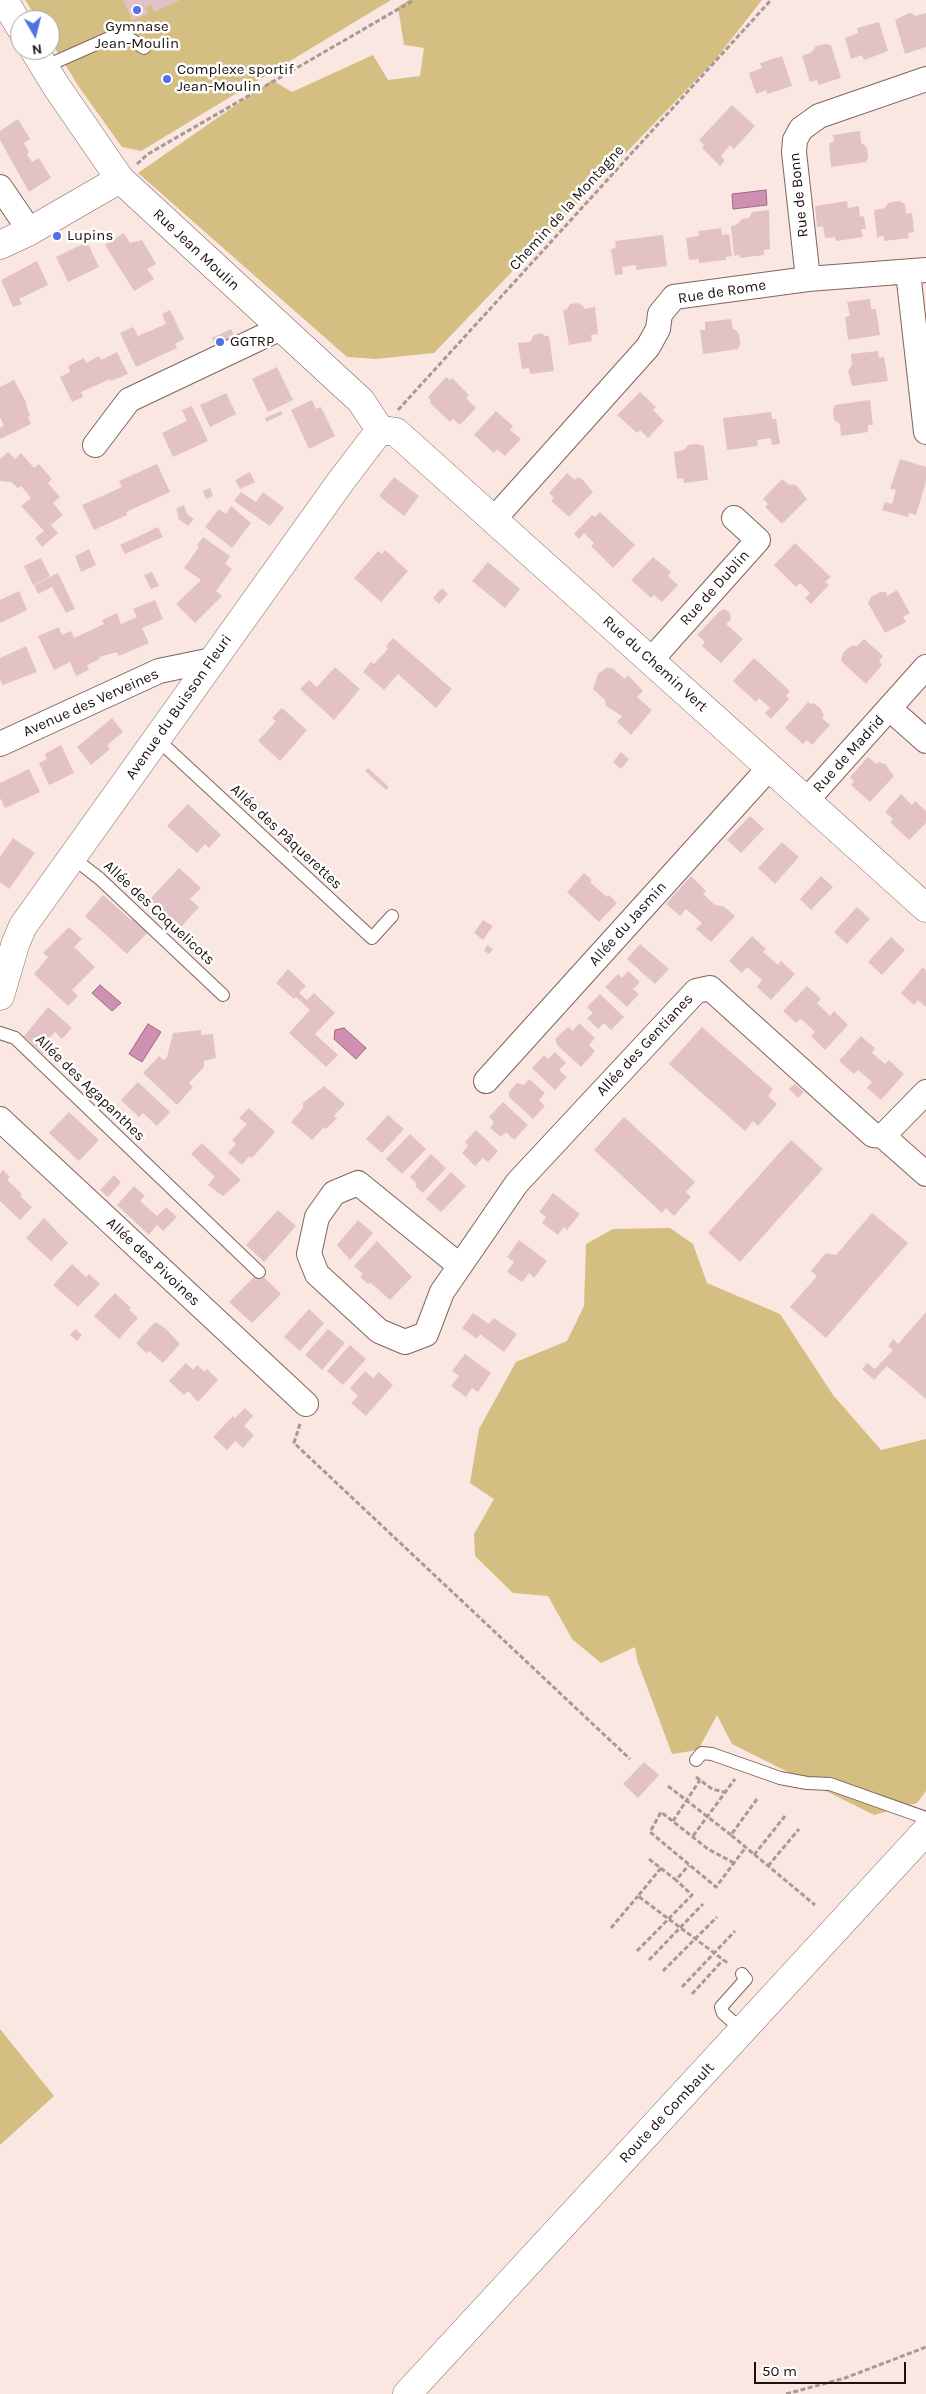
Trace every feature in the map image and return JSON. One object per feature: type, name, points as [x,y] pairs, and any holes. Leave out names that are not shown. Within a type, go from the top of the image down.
[{"type":"street","name":"Rue Jean Moulin","points":[[40,60],[120,178],[361,401],[380,430]]},
{"type":"street","name":"Rue de Bonn","points":[[808,279],[794,152],[795,140],[801,129],[819,116],[926,79]]},
{"type":"street","points":[[0,245],[30,231],[120,178]]},
{"type":"street","points":[[0,187],[30,231]]},
{"type":"street","name":"Rue de Rome","points":[[494,519],[648,347],[658,329],[660,314],[674,297],[808,279],[917,271],[926,432]]},
{"type":"street","points":[[95,445],[129,400],[281,328]]},
{"type":"street","name":"Rue du Chemin Vert","points":[[380,430],[396,432],[926,908]]},
{"type":"street","name":"Avenue du Buisson Fleuri","points":[[0,996],[16,942],[24,926],[340,481],[380,430]]},
{"type":"street","name":"Rue de Dublin","points":[[650,660],[758,540],[734,518]]},
{"type":"street","name":"Avenue des Verveines","points":[[0,744],[159,670],[212,660]]},
{"type":"street","name":"Rue de Madrid","points":[[807,800],[926,667]]},
{"type":"street","name":"Rue de Madrid","points":[[890,709],[926,740]]},
{"type":"street","name":"Allée du Jasmin","points":[[486,1081],[770,767]]},
{"type":"street","name":"Allée des Gentianes","points":[[460,1266],[358,1183],[334,1193],[317,1217],[309,1254],[317,1274],[379,1331],[405,1342],[426,1334],[442,1292],[460,1266],[517,1183],[696,990],[710,988],[873,1135],[883,1136],[926,1174]]},
{"type":"street","points":[[883,1136],[926,1092]]},
{"type":"street","name":"Allée des Pivoines","points":[[0,1119],[306,1404]]},
{"type":"street","name":"Route de Combault","points":[[408,2394],[926,1831]]},
{"type":"lane","points":[[60,52],[114,36],[124,35],[144,48]]},
{"type":"lane","name":"Allée des Pâquerettes","points":[[157,739],[372,938],[392,916]]},
{"type":"lane","name":"Allée des Coquelicots","points":[[72,857],[100,879],[223,995]]},
{"type":"lane","name":"Allée des Agapanthes","points":[[0,1034],[15,1038],[259,1272]]},
{"type":"lane","points":[[696,1760],[702,1753],[780,1778],[806,1783],[830,1784],[926,1818]]},
{"type":"lane","points":[[742,1974],[746,1979],[721,2008],[723,2013],[743,2031]]},
{"type":"path","points":[[120,178],[148,154],[414,0]]},
{"type":"path","name":"Chemin de la Montagne","points":[[380,430],[772,0]]},
{"type":"path","points":[[306,1404],[294,1442],[630,1758]]},
{"type":"path","points":[[696,1760],[692,1770],[694,1775],[712,1788],[724,1792]]},
{"type":"path","points":[[693,1836],[724,1792],[730,1787],[743,1765]]},
{"type":"path","points":[[673,1821],[700,1780]]},
{"type":"path","points":[[668,1786],[746,1847],[815,1905]]},
{"type":"path","points":[[731,1835],[757,1799]]},
{"type":"path","points":[[734,1863],[719,1856],[661,1812],[650,1832],[716,1887],[734,1863],[746,1847]]},
{"type":"path","points":[[754,1855],[785,1816]]},
{"type":"path","points":[[768,1866],[799,1829]]},
{"type":"path","points":[[637,1951],[692,1895],[649,1858]]},
{"type":"path","points":[[676,1880],[689,1865]]},
{"type":"path","points":[[611,1928],[661,1868]]},
{"type":"path","points":[[638,1896],[742,1974]]},
{"type":"path","points":[[650,1960],[703,1904]]},
{"type":"path","points":[[664,1972],[718,1917]]},
{"type":"path","points":[[682,1987],[735,1931]]},
{"type":"path","points":[[692,1994],[723,1960]]},
{"type":"path","points":[[786,2394],[844,2378],[926,2347]]},
{"type":"shaded area","name":"Complexe sportif Jean-Moulin","points":[[25,0],[391,0],[141,151],[122,147],[79,87],[60,56],[60,10],[32,10]]},
{"type":"shaded area","points":[[409,0],[762,0],[715,60],[434,353],[376,359],[347,357],[138,173],[272,80],[292,92],[373,55],[388,80],[420,76],[424,48],[404,45],[398,7]]},
{"type":"shaded area","points":[[766,190],[767,205],[733,209],[732,194]]},
{"type":"shaded area","points":[[100,985],[121,1003],[112,1011],[92,993]]},
{"type":"shaded area","points":[[148,1024],[161,1032],[142,1062],[129,1054]]},
{"type":"shaded area","points":[[344,1028],[366,1048],[356,1059],[334,1039],[335,1030]]},
{"type":"shaded area","points":[[670,1228],[693,1244],[707,1283],[780,1314],[833,1395],[881,1450],[926,1439],[926,1791],[917,1803],[874,1815],[732,1744],[717,1715],[698,1750],[672,1754],[637,1660],[635,1647],[601,1663],[572,1639],[548,1596],[513,1593],[475,1556],[474,1534],[494,1499],[470,1483],[479,1429],[516,1362],[567,1341],[584,1306],[586,1244],[613,1229]]},
{"type":"shaded area","points":[[0,2029],[54,2096],[0,2145]]},
{"type":"building","name":"Gymnase Jean-Moulin","points":[[123,0],[180,0],[154,12],[151,5],[145,8],[148,14],[132,20]]},
{"type":"building","points":[[909,13],[914,14],[914,16],[926,13],[926,47],[905,54],[895,20]]},
{"type":"building","points":[[879,22],[888,51],[864,60],[862,55],[851,59],[845,38],[858,33],[857,28]]},
{"type":"building","points":[[831,45],[841,78],[818,85],[817,80],[810,82],[802,56],[812,52],[816,46]]},
{"type":"building","points":[[782,56],[792,86],[767,94],[766,90],[756,94],[749,73],[762,68],[760,63]]},
{"type":"building","points":[[732,105],[755,126],[734,149],[730,145],[721,156],[725,160],[720,166],[702,148],[704,145],[699,140]]},
{"type":"building","points":[[18,119],[30,139],[24,143],[29,152],[27,154],[32,162],[39,158],[51,178],[29,192],[0,140],[0,131]]},
{"type":"building","points":[[860,131],[861,143],[867,147],[868,157],[866,162],[831,167],[829,143],[834,142],[833,135]]},
{"type":"building","points":[[847,201],[848,208],[859,206],[860,217],[864,216],[866,229],[861,229],[863,237],[836,241],[835,237],[825,238],[823,226],[817,227],[815,206]]},
{"type":"building","points":[[899,201],[905,204],[906,214],[912,213],[914,232],[908,233],[909,238],[884,241],[884,236],[877,237],[874,210],[885,208],[888,203]]},
{"type":"building","points":[[769,210],[770,249],[764,250],[764,255],[740,258],[739,255],[734,256],[731,226],[736,225],[742,219],[749,218],[752,212]]},
{"type":"building","points":[[721,228],[722,235],[729,234],[732,256],[726,257],[726,260],[699,263],[699,259],[689,260],[686,238],[699,236],[698,231]]},
{"type":"building","points":[[124,233],[130,243],[142,240],[156,264],[147,269],[154,279],[134,291],[105,245]]},
{"type":"building","points":[[663,235],[667,266],[636,270],[636,265],[622,267],[623,274],[615,275],[611,249],[616,248],[615,241]]},
{"type":"building","points":[[87,242],[99,267],[68,282],[56,257]]},
{"type":"building","points":[[37,261],[48,285],[19,299],[22,304],[13,307],[1,280]]},
{"type":"building","points":[[870,299],[871,309],[876,309],[880,335],[848,340],[845,317],[850,316],[847,302]]},
{"type":"building","points":[[578,303],[584,309],[595,307],[598,334],[591,335],[592,341],[569,345],[563,310],[567,309],[570,304]]},
{"type":"building","points":[[170,310],[184,339],[175,344],[177,348],[136,367],[120,333],[133,327],[138,336],[166,324],[162,314]]},
{"type":"building","points":[[731,319],[733,330],[736,330],[739,334],[740,344],[738,349],[703,354],[700,330],[705,330],[705,322]]},
{"type":"building","name":"GGTRP","points":[[231,329],[235,338],[216,347],[212,338]]},
{"type":"building","points":[[542,333],[545,336],[549,336],[554,371],[530,374],[529,368],[522,369],[518,343],[530,342],[534,335]]},
{"type":"building","points":[[878,351],[879,358],[884,357],[888,381],[852,386],[848,371],[852,365],[851,354]]},
{"type":"building","points":[[117,352],[128,374],[111,381],[110,379],[81,392],[83,397],[72,402],[60,377],[70,372],[68,366],[84,358],[86,363],[99,356],[101,360]]},
{"type":"building","points":[[277,367],[293,400],[268,412],[252,379]]},
{"type":"building","points":[[446,377],[450,380],[452,378],[469,395],[466,398],[476,408],[460,425],[453,419],[450,422],[430,403],[431,401],[428,397]]},
{"type":"building","points":[[14,380],[27,404],[30,416],[28,417],[31,424],[0,439],[0,428],[4,426],[0,417],[0,387]]},
{"type":"building","points":[[640,392],[656,407],[653,410],[664,421],[648,438],[640,430],[637,433],[617,415]]},
{"type":"building","points":[[226,393],[236,414],[210,427],[200,405]]},
{"type":"building","points":[[312,400],[316,409],[321,407],[335,436],[309,449],[291,410]]},
{"type":"building","points":[[870,400],[873,425],[868,425],[868,432],[841,436],[840,424],[834,420],[833,410],[835,405]]},
{"type":"building","points":[[192,406],[208,441],[173,457],[162,433],[187,421],[182,410]]},
{"type":"building","points":[[281,411],[283,414],[266,422],[265,418]]},
{"type":"building","points":[[496,411],[513,426],[510,430],[521,439],[505,456],[497,449],[494,453],[474,435]]},
{"type":"building","points":[[771,412],[772,419],[776,419],[780,444],[772,445],[771,438],[757,440],[758,446],[727,450],[723,418]]},
{"type":"building","points":[[697,444],[704,446],[708,480],[684,483],[683,478],[677,479],[674,452],[684,450],[688,445]]},
{"type":"building","points":[[8,452],[15,459],[21,453],[34,468],[39,464],[52,479],[48,483],[60,497],[53,503],[63,515],[51,525],[58,533],[42,547],[35,538],[44,531],[21,506],[31,498],[21,486],[18,488],[11,482],[0,481],[0,459]]},
{"type":"building","points":[[900,459],[926,467],[926,482],[916,515],[909,513],[908,517],[882,510],[885,502],[892,504],[896,490],[890,489]]},
{"type":"building","points":[[157,464],[170,492],[126,512],[127,515],[94,530],[82,505],[122,487],[119,481]]},
{"type":"building","points":[[250,472],[255,482],[240,489],[235,480]]},
{"type":"building","points":[[567,473],[575,480],[577,477],[582,479],[593,492],[569,517],[551,501],[554,498],[549,493]]},
{"type":"building","points":[[394,477],[419,496],[404,516],[379,496]]},
{"type":"building","points":[[782,479],[790,486],[792,484],[797,486],[807,499],[782,524],[765,507],[768,504],[763,499]]},
{"type":"building","points":[[210,488],[213,496],[206,499],[203,491]]},
{"type":"building","points":[[241,492],[256,502],[263,492],[284,508],[270,526],[234,501]]},
{"type":"building","points":[[184,505],[187,514],[194,519],[188,526],[177,518],[179,517],[176,509]]},
{"type":"building","points":[[231,506],[251,523],[232,548],[205,527],[219,509],[226,514]]},
{"type":"building","points":[[600,512],[635,545],[613,568],[591,546],[594,543],[584,533],[579,539],[574,534],[592,515],[595,517]]},
{"type":"building","points":[[158,527],[163,537],[125,554],[120,545]]},
{"type":"building","points":[[203,537],[230,556],[225,564],[232,569],[216,591],[222,596],[195,623],[176,604],[201,580],[184,568],[199,547],[197,545]]},
{"type":"building","points":[[795,543],[831,577],[825,582],[829,585],[811,604],[805,598],[810,593],[800,583],[796,587],[774,565]]},
{"type":"building","points":[[89,549],[96,565],[81,572],[75,556]]},
{"type":"building","points":[[385,550],[408,571],[381,602],[354,578],[378,551],[382,554]]},
{"type":"building","points":[[653,557],[671,572],[668,576],[678,585],[662,602],[654,595],[651,598],[631,580]]},
{"type":"building","points":[[41,558],[50,576],[33,585],[24,566]]},
{"type":"building","points":[[488,562],[520,589],[505,608],[472,581]]},
{"type":"building","points":[[152,572],[159,586],[151,589],[144,575]]},
{"type":"building","points":[[58,573],[75,609],[66,613],[52,587],[38,594],[34,585]]},
{"type":"building","points":[[442,588],[448,594],[439,604],[433,598]]},
{"type":"building","points":[[897,590],[910,613],[903,617],[906,622],[885,633],[868,603],[871,597],[880,592],[886,592],[887,596]]},
{"type":"building","points":[[19,591],[27,610],[0,623],[0,600]]},
{"type":"building","points":[[155,600],[163,619],[142,628],[149,643],[119,656],[117,652],[99,657],[100,659],[87,665],[89,670],[76,676],[70,662],[54,670],[38,636],[59,627],[62,635],[71,631],[74,638],[104,624],[102,620],[117,613],[121,624],[137,617],[133,609]]},
{"type":"building","points":[[725,609],[730,613],[731,620],[726,624],[743,639],[721,663],[702,646],[705,642],[697,635],[720,611]]},
{"type":"building","points":[[393,638],[452,689],[436,708],[398,674],[384,690],[363,672],[371,662],[374,664],[388,649],[386,646]]},
{"type":"building","points":[[864,639],[883,656],[879,661],[882,665],[866,684],[841,661],[843,653],[848,648],[854,645],[856,647]]},
{"type":"building","points":[[26,646],[37,672],[3,685],[0,680],[0,658]]},
{"type":"building","points":[[754,658],[790,691],[786,696],[789,699],[771,719],[765,713],[770,708],[759,698],[756,702],[733,681]]},
{"type":"building","points":[[335,667],[360,689],[334,720],[300,689],[309,680],[317,687]]},
{"type":"building","points":[[606,668],[612,668],[625,679],[628,675],[643,691],[637,697],[652,710],[631,735],[617,722],[622,716],[606,706],[605,700],[593,689],[598,674]]},
{"type":"building","points":[[808,702],[814,703],[821,709],[824,716],[822,718],[830,725],[812,745],[807,740],[803,744],[785,728]]},
{"type":"building","points":[[282,708],[307,730],[280,761],[258,741],[276,721],[272,718]]},
{"type":"building","points":[[112,718],[123,732],[107,745],[110,749],[91,765],[77,747]]},
{"type":"building","points":[[61,745],[74,773],[49,785],[39,763],[47,759],[45,754]]},
{"type":"building","points":[[621,752],[629,759],[621,769],[613,762]]},
{"type":"building","points":[[868,757],[876,764],[878,762],[885,764],[894,776],[870,802],[851,785],[854,781],[850,777]]},
{"type":"building","points":[[368,768],[389,787],[386,790],[365,771]]},
{"type":"building","points":[[29,769],[40,792],[5,808],[0,798],[0,783]]},
{"type":"building","points":[[901,794],[912,805],[915,801],[926,811],[926,823],[909,840],[890,822],[893,819],[885,812]]},
{"type":"building","points":[[188,804],[221,835],[209,848],[205,844],[197,853],[167,826]]},
{"type":"building","points":[[750,816],[764,829],[741,853],[727,840]]},
{"type":"building","points":[[13,838],[35,853],[9,889],[0,882],[0,857]]},
{"type":"building","points":[[782,842],[799,857],[775,884],[758,868]]},
{"type":"building","points":[[179,868],[201,888],[190,899],[199,907],[181,927],[150,899]]},
{"type":"building","points":[[584,873],[592,880],[590,882],[617,903],[599,922],[567,892]]},
{"type":"building","points":[[691,876],[706,891],[703,894],[715,905],[723,906],[735,916],[711,942],[696,929],[702,923],[686,909],[680,916],[666,904]]},
{"type":"building","points":[[821,876],[833,887],[811,910],[800,899]]},
{"type":"building","points":[[103,895],[131,920],[133,918],[148,932],[127,954],[85,916]]},
{"type":"building","points":[[857,907],[870,919],[847,944],[834,932]]},
{"type":"building","points":[[483,920],[493,926],[483,940],[474,933]]},
{"type":"building","points":[[69,927],[82,939],[74,947],[95,967],[72,990],[78,996],[68,1006],[34,974],[48,957],[43,953]]},
{"type":"building","points":[[752,936],[766,949],[763,952],[778,965],[781,961],[795,974],[771,1000],[757,987],[762,980],[747,967],[742,973],[729,961]]},
{"type":"building","points":[[891,937],[905,950],[882,975],[868,962]]},
{"type":"building","points":[[640,944],[669,969],[655,984],[627,959]]},
{"type":"building","points":[[487,945],[493,949],[489,954],[484,951]]},
{"type":"building","points":[[923,967],[926,970],[926,1007],[918,1000],[914,1005],[901,993]]},
{"type":"building","points":[[288,969],[306,986],[299,993],[307,1000],[314,993],[335,1013],[315,1034],[338,1055],[326,1067],[289,1033],[310,1010],[276,983]]},
{"type":"building","points":[[628,971],[640,982],[633,989],[639,994],[627,1007],[605,987],[618,974],[622,978]]},
{"type":"building","points":[[807,986],[821,999],[817,1003],[830,1016],[834,1011],[848,1025],[825,1050],[811,1036],[815,1032],[801,1019],[796,1023],[783,1011]]},
{"type":"building","points":[[600,994],[624,1017],[611,1030],[604,1023],[598,1029],[587,1018],[593,1013],[587,1007]]},
{"type":"building","points":[[48,1007],[72,1028],[62,1039],[55,1032],[44,1043],[48,1048],[43,1054],[24,1036]]},
{"type":"building","points":[[579,1023],[595,1038],[589,1045],[595,1051],[581,1067],[557,1045],[555,1039],[568,1027],[573,1031]]},
{"type":"building","points":[[702,1027],[773,1089],[768,1096],[777,1104],[758,1126],[753,1121],[745,1131],[669,1064]]},
{"type":"building","points":[[201,1030],[201,1035],[213,1034],[216,1058],[204,1061],[204,1067],[189,1083],[193,1087],[177,1105],[143,1073],[159,1056],[164,1060],[167,1057],[173,1033]]},
{"type":"building","points":[[861,1036],[875,1048],[872,1053],[885,1064],[889,1060],[904,1074],[881,1100],[867,1088],[872,1082],[858,1070],[854,1074],[839,1061]]},
{"type":"building","points":[[555,1052],[566,1063],[559,1070],[567,1077],[555,1090],[532,1068],[544,1055],[548,1059]]},
{"type":"building","points":[[529,1079],[545,1093],[539,1100],[545,1106],[533,1119],[509,1097],[509,1092],[517,1083],[524,1085]]},
{"type":"building","points":[[138,1082],[170,1112],[157,1126],[143,1113],[139,1117],[121,1100]]},
{"type":"building","points":[[795,1084],[804,1092],[798,1098],[789,1089]]},
{"type":"building","points":[[324,1086],[345,1104],[334,1116],[337,1118],[326,1129],[324,1127],[312,1140],[291,1122],[303,1108],[303,1103]]},
{"type":"building","points":[[503,1102],[528,1125],[514,1140],[506,1132],[501,1137],[490,1128],[494,1122],[489,1117]]},
{"type":"building","points":[[249,1108],[275,1132],[252,1158],[249,1156],[242,1165],[228,1153],[236,1144],[232,1140],[247,1124],[239,1118]]},
{"type":"building","points":[[69,1112],[99,1140],[79,1161],[49,1133]]},
{"type":"building","points":[[388,1115],[404,1129],[382,1153],[366,1139]]},
{"type":"building","points":[[624,1117],[695,1182],[686,1192],[691,1197],[674,1216],[666,1208],[662,1213],[594,1150]]},
{"type":"building","points":[[476,1130],[498,1151],[488,1162],[483,1158],[475,1166],[462,1153],[468,1146],[465,1142]]},
{"type":"building","points":[[410,1134],[426,1149],[402,1174],[386,1159]]},
{"type":"building","points":[[791,1140],[823,1169],[740,1262],[708,1233]]},
{"type":"building","points":[[202,1143],[241,1180],[223,1196],[208,1185],[215,1177],[191,1154]]},
{"type":"building","points":[[431,1154],[446,1168],[423,1193],[415,1186],[417,1184],[410,1177]]},
{"type":"building","points":[[3,1170],[10,1177],[7,1180],[32,1207],[20,1220],[0,1201],[0,1174]]},
{"type":"building","points":[[451,1172],[466,1186],[441,1212],[426,1199]]},
{"type":"building","points":[[114,1175],[121,1182],[108,1197],[100,1190]]},
{"type":"building","points":[[134,1186],[145,1196],[140,1201],[157,1216],[166,1207],[177,1217],[163,1231],[157,1225],[149,1235],[117,1205]]},
{"type":"building","points":[[553,1193],[580,1214],[567,1230],[564,1227],[558,1235],[542,1223],[546,1217],[539,1212]]},
{"type":"building","points":[[278,1210],[296,1226],[264,1262],[246,1245]]},
{"type":"building","points":[[872,1213],[908,1243],[826,1338],[790,1307],[817,1276],[811,1271],[826,1253],[836,1255]]},
{"type":"building","points":[[44,1218],[68,1243],[51,1261],[26,1238]]},
{"type":"building","points":[[358,1220],[373,1233],[350,1260],[337,1245]]},
{"type":"building","points":[[519,1240],[547,1261],[534,1278],[529,1273],[522,1282],[507,1272],[514,1262],[507,1257]]},
{"type":"building","points":[[377,1241],[412,1277],[390,1300],[370,1282],[368,1284],[360,1277],[363,1274],[354,1266]]},
{"type":"building","points":[[72,1264],[86,1277],[89,1274],[100,1284],[78,1307],[53,1285]]},
{"type":"building","points":[[259,1272],[281,1294],[252,1323],[229,1302]]},
{"type":"building","points":[[115,1293],[131,1308],[129,1310],[138,1318],[119,1339],[94,1316]]},
{"type":"building","points":[[309,1309],[324,1323],[300,1351],[284,1337]]},
{"type":"building","points":[[926,1312],[926,1399],[887,1366],[874,1380],[862,1369],[867,1363],[875,1369],[893,1350],[888,1346],[893,1339],[898,1344]]},
{"type":"building","points":[[473,1313],[489,1324],[494,1318],[517,1334],[504,1352],[480,1334],[477,1339],[462,1328]]},
{"type":"building","points":[[155,1322],[165,1328],[180,1344],[163,1363],[149,1351],[146,1353],[136,1343]]},
{"type":"building","points":[[75,1329],[82,1335],[77,1341],[70,1335]]},
{"type":"building","points":[[328,1329],[345,1343],[322,1370],[305,1355]]},
{"type":"building","points":[[350,1345],[366,1359],[343,1385],[327,1371]]},
{"type":"building","points":[[465,1354],[491,1373],[478,1392],[472,1388],[466,1397],[451,1386],[459,1376],[452,1371]]},
{"type":"building","points":[[186,1363],[193,1370],[197,1365],[205,1372],[207,1369],[218,1380],[198,1402],[188,1391],[184,1395],[169,1381]]},
{"type":"building","points":[[365,1371],[373,1378],[379,1372],[393,1385],[366,1416],[351,1403],[358,1396],[350,1388]]},
{"type":"building","points":[[245,1408],[253,1416],[244,1426],[254,1435],[243,1448],[235,1441],[227,1450],[213,1437],[233,1416],[235,1418]]},
{"type":"building","points":[[644,1762],[659,1775],[638,1798],[623,1784]]},
{"type":"place","name":"Gymnase Jean-Moulin","points":[[137,10]]},
{"type":"place","name":"Complexe sportif Jean-Moulin","points":[[167,79]]},
{"type":"place","name":"Lupins","points":[[57,236]]},
{"type":"place","name":"GGTRP","points":[[220,342]]}]
